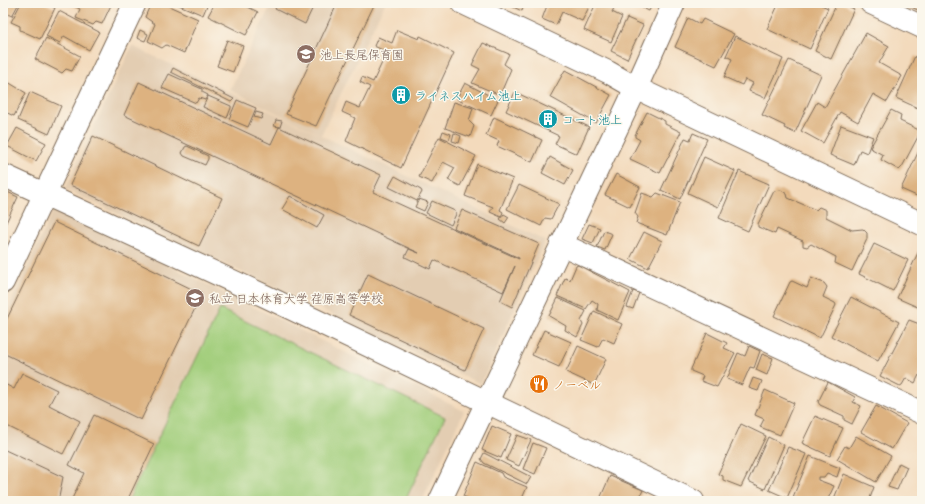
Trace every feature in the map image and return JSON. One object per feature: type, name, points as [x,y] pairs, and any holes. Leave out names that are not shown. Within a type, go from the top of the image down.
[{"type":"street","points":[[3,282],[135,3]]},
{"type":"street","points":[[440,501],[636,88],[674,3]]},
{"type":"street","points":[[871,3],[922,27]]},
{"type":"street","points":[[476,6],[608,72],[636,88],[922,224]]},
{"type":"street","points":[[3,175],[265,296],[693,501]]},
{"type":"street","points":[[561,244],[922,413]]},
{"type":"shaded area","points":[[272,3],[385,3],[321,135],[230,90]]},
{"type":"shaded area","points":[[132,46],[545,241],[481,384],[65,189]]},
{"type":"shaded area","points":[[54,209],[464,411],[422,501],[3,501],[3,320]]},
{"type":"green space","points":[[220,309],[445,417],[405,501],[128,501]]},
{"type":"building","points":[[3,3],[19,3],[12,16],[3,12]]},
{"type":"building","points":[[21,3],[44,3],[55,8],[40,39],[20,30],[20,26],[11,22]]},
{"type":"building","points":[[67,3],[112,3],[102,24],[96,22],[93,25],[76,18],[80,9]]},
{"type":"building","points":[[151,3],[162,3],[198,19],[184,53],[166,45],[162,48],[148,41],[155,24],[145,17]]},
{"type":"building","points":[[174,3],[208,3],[203,15]]},
{"type":"building","points":[[215,3],[240,3],[258,12],[246,35],[208,16]]},
{"type":"building","points":[[278,3],[315,3],[305,24],[275,9]]},
{"type":"building","points":[[337,3],[375,3],[316,126],[286,114]]},
{"type":"building","points":[[504,3],[525,3],[522,11]]},
{"type":"building","points":[[548,3],[591,3],[582,21],[562,12],[556,25],[542,19]]},
{"type":"building","points":[[596,3],[602,3],[614,8],[612,12],[622,17],[611,42],[584,30]]},
{"type":"building","points":[[632,3],[653,3],[649,11]]},
{"type":"building","points":[[779,3],[817,3],[828,8],[810,49],[767,29]]},
{"type":"building","points":[[837,3],[841,3],[854,9],[831,59],[815,51]]},
{"type":"building","points":[[903,3],[922,3],[922,12]]},
{"type":"building","points":[[59,11],[99,32],[89,50],[64,36],[60,43],[46,36]]},
{"type":"building","points":[[627,18],[643,25],[627,59],[611,51]]},
{"type":"building","points":[[688,18],[700,24],[703,19],[734,34],[716,66],[675,47]]},
{"type":"building","points":[[140,30],[148,34],[145,41],[137,38]]},
{"type":"building","name":"ライネスハイム池上","points":[[397,30],[419,39],[420,36],[454,53],[401,168],[346,141],[355,118],[342,112],[346,102],[360,108],[370,87],[360,82],[362,77],[373,82],[387,52],[374,46],[378,37],[392,43]]},
{"type":"building","points":[[866,33],[889,46],[879,63],[902,76],[887,102],[873,94],[858,122],[840,112],[823,143],[801,131],[817,102],[825,107]]},
{"type":"building","points":[[735,36],[783,59],[765,98],[749,91],[753,83],[745,79],[742,85],[724,77],[732,59],[726,56]]},
{"type":"building","points":[[46,38],[80,56],[72,71],[66,69],[62,73],[35,59]]},
{"type":"building","points":[[227,40],[243,46],[233,72],[217,66]]},
{"type":"building","points":[[483,43],[509,54],[504,64],[511,69],[500,95],[472,83],[480,69],[472,65]]},
{"type":"building","points":[[915,56],[922,60],[922,110],[896,98]]},
{"type":"building","points":[[789,60],[821,75],[795,133],[784,128],[785,126],[762,115]]},
{"type":"building","points":[[173,68],[234,99],[231,102],[171,72]]},
{"type":"building","points":[[565,70],[611,95],[596,123],[550,97]]},
{"type":"building","points":[[169,74],[202,89],[202,92],[208,95],[205,100],[199,98],[196,103],[162,88]]},
{"type":"building","points":[[3,79],[26,93],[14,116],[3,111]]},
{"type":"building","points":[[139,82],[271,144],[279,127],[381,175],[373,192],[519,259],[454,228],[462,210],[539,244],[512,307],[500,301],[515,266],[503,292],[434,260],[430,269],[405,257],[409,249],[419,253],[124,115]]},
{"type":"building","points":[[465,83],[498,100],[491,115],[458,100],[457,98]]},
{"type":"building","points":[[30,92],[61,106],[49,134],[18,120]]},
{"type":"building","name":"コート池上","points":[[515,92],[589,127],[577,154],[555,144],[559,136],[506,111]]},
{"type":"building","points":[[208,96],[231,106],[227,118],[203,107]]},
{"type":"building","points":[[237,100],[256,108],[248,127],[229,119]]},
{"type":"building","points":[[454,102],[473,108],[469,121],[474,126],[470,137],[445,128]]},
{"type":"building","points":[[891,110],[901,115],[900,121],[921,131],[899,170],[881,160],[883,155],[870,148]]},
{"type":"building","points":[[256,112],[263,114],[261,119],[254,117]]},
{"type":"building","points":[[647,112],[665,121],[665,124],[681,132],[660,173],[630,159],[640,140],[635,137],[635,135]]},
{"type":"building","points":[[494,117],[542,140],[532,162],[497,146],[499,141],[486,135]]},
{"type":"building","points":[[276,120],[282,121],[280,127],[274,126]]},
{"type":"building","points":[[841,125],[873,137],[867,153],[860,150],[854,165],[830,155]]},
{"type":"building","points":[[17,128],[46,143],[36,161],[7,146]]},
{"type":"building","points":[[443,131],[451,134],[449,140],[441,137]]},
{"type":"building","points":[[454,133],[461,136],[459,143],[452,141]]},
{"type":"building","points":[[693,133],[707,139],[680,199],[661,190],[685,138],[690,140]]},
{"type":"building","points":[[93,136],[222,198],[199,246],[70,185]]},
{"type":"building","points":[[439,137],[476,156],[460,186],[448,180],[455,168],[443,162],[432,183],[419,177]]},
{"type":"building","points":[[922,144],[922,190],[919,197],[901,189]]},
{"type":"building","points":[[187,146],[208,156],[205,165],[184,156],[182,153]]},
{"type":"building","points":[[550,157],[573,170],[565,185],[542,173]]},
{"type":"building","points":[[704,157],[735,171],[718,207],[688,193]]},
{"type":"building","points":[[477,164],[513,179],[500,210],[503,212],[501,217],[490,212],[493,207],[465,196]]},
{"type":"building","points":[[739,171],[769,184],[748,231],[719,218]]},
{"type":"building","points":[[616,174],[640,187],[630,207],[605,195]]},
{"type":"building","points":[[395,176],[421,190],[422,192],[417,201],[389,187]]},
{"type":"building","points":[[519,185],[559,204],[551,219],[545,218],[541,226],[507,209]]},
{"type":"building","points":[[3,190],[18,197],[3,229]]},
{"type":"building","points":[[781,190],[787,194],[788,198],[816,210],[819,207],[826,210],[826,217],[852,230],[863,229],[867,233],[867,239],[852,271],[835,263],[836,257],[811,244],[807,247],[803,246],[803,241],[777,229],[775,234],[758,227],[758,224],[774,191]]},
{"type":"building","points":[[642,193],[653,197],[657,193],[680,202],[667,235],[636,223],[638,217],[635,213]]},
{"type":"building","points":[[290,196],[324,215],[317,228],[282,209]]},
{"type":"building","points":[[419,199],[428,202],[424,211],[415,207]]},
{"type":"building","points":[[432,201],[455,211],[456,214],[451,225],[426,213]]},
{"type":"building","points":[[504,214],[509,217],[505,223],[500,219]]},
{"type":"building","points":[[54,222],[202,294],[141,420],[3,353],[3,327]]},
{"type":"building","points":[[589,224],[600,228],[593,243],[582,239]]},
{"type":"building","points":[[604,231],[612,234],[605,250],[597,247]]},
{"type":"building","points":[[644,232],[662,241],[648,268],[630,259]]},
{"type":"building","points":[[874,244],[908,260],[893,291],[859,274]]},
{"type":"building","points":[[922,244],[922,309],[897,298]]},
{"type":"building","points":[[578,265],[630,292],[618,320],[597,310],[598,304],[592,300],[586,309],[557,296],[565,278],[570,280],[576,266]]},
{"type":"building","points":[[368,274],[484,329],[465,370],[349,315]]},
{"type":"building","points":[[811,278],[824,283],[827,287],[823,297],[836,305],[820,338],[774,316],[790,282],[792,281],[807,288]]},
{"type":"building","points":[[633,291],[639,293],[633,309],[627,307]]},
{"type":"building","points":[[851,297],[899,322],[878,361],[831,336]]},
{"type":"building","points":[[558,298],[586,311],[581,321],[583,325],[577,337],[565,330],[566,326],[549,316]]},
{"type":"building","points":[[594,311],[622,324],[614,343],[603,338],[598,347],[581,340]]},
{"type":"building","points":[[909,320],[922,325],[922,377],[919,375],[915,383],[906,378],[900,386],[880,376]]},
{"type":"building","points":[[544,330],[571,342],[559,367],[532,355]]},
{"type":"building","points":[[707,333],[727,343],[724,348],[735,353],[717,387],[701,381],[703,376],[691,371]]},
{"type":"building","points":[[578,346],[606,359],[594,385],[566,372]]},
{"type":"building","points":[[749,346],[760,351],[754,368],[750,367],[742,385],[727,379],[738,353],[745,356]]},
{"type":"building","points":[[762,354],[773,358],[767,375],[756,370]]},
{"type":"building","points":[[22,373],[57,390],[49,405],[80,421],[63,454],[3,424],[3,383],[14,389]]},
{"type":"building","points":[[753,378],[762,381],[758,391],[749,388]]},
{"type":"building","points":[[828,382],[855,397],[853,402],[861,406],[852,424],[844,420],[844,416],[820,405],[818,402]]},
{"type":"building","points":[[765,390],[794,403],[780,435],[760,427],[764,419],[755,415]]},
{"type":"building","points":[[876,406],[907,423],[892,449],[861,432]]},
{"type":"building","points":[[94,415],[154,444],[127,501],[71,501],[84,473],[69,465]]},
{"type":"building","points":[[815,416],[843,428],[830,456],[802,443]]},
{"type":"building","points":[[741,424],[766,436],[741,487],[723,480],[723,476],[718,474]]},
{"type":"building","points":[[492,426],[511,434],[501,458],[482,450]]},
{"type":"building","points":[[517,435],[531,440],[519,466],[506,460]]},
{"type":"building","points":[[856,436],[891,456],[876,482],[837,459],[845,446],[849,448]]},
{"type":"building","points":[[768,437],[784,445],[765,489],[748,481]]},
{"type":"building","points":[[533,443],[546,448],[535,474],[523,469]]},
{"type":"building","points":[[788,447],[806,454],[787,498],[769,490]]},
{"type":"building","points":[[3,449],[63,477],[57,501],[3,501]]},
{"type":"building","points":[[484,453],[531,477],[527,484],[484,463],[481,459]]},
{"type":"building","points":[[810,456],[840,468],[837,477],[827,473],[824,477],[818,477],[818,480],[834,486],[827,501],[803,501],[793,497]]},
{"type":"building","points":[[477,462],[501,473],[503,477],[527,487],[521,501],[473,501],[463,496]]},
{"type":"building","points":[[899,463],[907,467],[897,490],[888,487]]},
{"type":"building","points":[[844,474],[874,487],[869,501],[833,501]]},
{"type":"building","points":[[610,476],[643,490],[638,501],[599,501]]},
{"type":"place","name":"池上長尾保育園","points":[[306,54]]},
{"type":"place","name":"ライネスハイム池上","points":[[401,95]]},
{"type":"place","name":"コート池上","points":[[548,119]]},
{"type":"place","name":"私立 日本体育大学 荏原高等学校","points":[[195,298]]},
{"type":"place","name":"ノーベル","points":[[539,384]]}]
